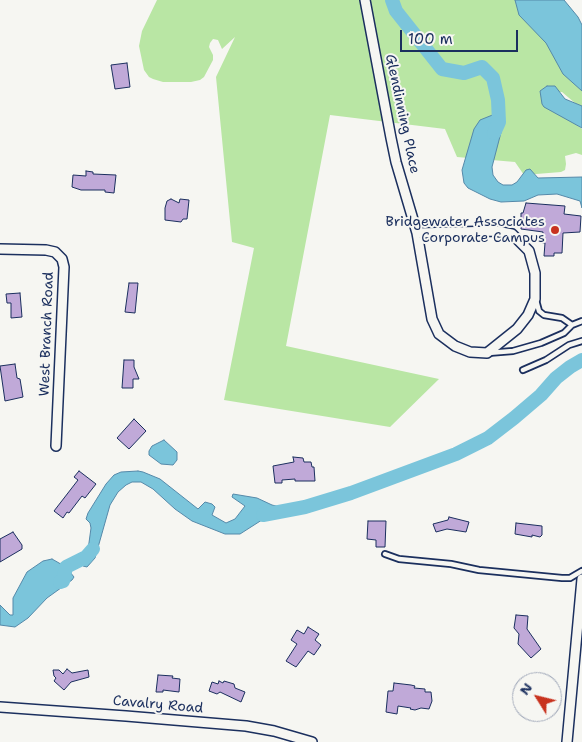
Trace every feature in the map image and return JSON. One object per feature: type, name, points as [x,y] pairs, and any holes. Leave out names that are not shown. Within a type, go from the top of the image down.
[{"type":"street","name":"Glendinning Place","points":[[365,0],[396,162],[417,233],[432,319],[439,334],[455,346],[470,352],[487,354]]},
{"type":"street","points":[[417,233],[496,231],[512,234],[525,247],[532,259],[535,298],[528,315],[517,329],[487,354]]},
{"type":"street","name":"West Branch Road","points":[[0,249],[46,250],[55,252],[62,259],[64,267],[56,446]]},
{"type":"street","points":[[566,742],[582,579]]},
{"type":"street","name":"Cavalry Road","points":[[0,708],[246,726],[274,731],[312,742]]},
{"type":"lane","points":[[535,298],[539,311],[544,315],[568,320],[572,325]]},
{"type":"lane","points":[[487,354],[512,351],[564,333],[572,325],[582,322]]},
{"type":"lane","points":[[564,333],[570,345]]},
{"type":"lane","points":[[523,370],[546,360],[570,345],[582,341]]},
{"type":"lane","points":[[385,554],[399,559],[451,564],[479,570],[570,578],[582,572]]},
{"type":"green space","points":[[157,0],[529,0],[582,78],[582,109],[562,92],[549,92],[561,112],[582,129],[582,155],[576,153],[565,156],[565,170],[561,172],[524,175],[515,162],[457,157],[445,129],[330,115],[286,346],[439,379],[390,427],[224,400],[254,248],[232,242],[216,77],[235,37],[222,49],[218,40],[213,39],[209,47],[213,60],[204,77],[200,80],[191,82],[163,82],[153,79],[144,70],[139,46],[142,31]]},
{"type":"water","points":[[515,0],[564,0],[578,17],[582,25],[582,91],[563,74],[546,43],[519,15]]},
{"type":"water","points":[[547,86],[555,86],[565,99],[582,106],[582,128],[544,107],[540,91]]},
{"type":"water","points":[[495,114],[504,121],[492,167],[493,175],[498,182],[503,185],[512,185],[517,182],[526,170],[530,169],[538,178],[582,177],[582,208],[580,201],[557,194],[538,195],[524,201],[501,202],[490,199],[468,188],[464,183],[462,170],[474,129],[480,120]]},
{"type":"water","points":[[164,440],[177,452],[177,460],[173,465],[161,464],[149,455],[152,446]]},
{"type":"water","points":[[138,471],[160,479],[198,509],[205,502],[212,504],[215,507],[212,515],[226,523],[235,519],[245,506],[232,497],[233,494],[257,498],[280,507],[279,516],[265,518],[240,534],[225,534],[192,521],[175,509],[153,489],[141,482],[132,482],[118,492],[110,505],[95,558],[87,567],[83,566],[80,561],[88,550],[91,528],[90,523],[86,519],[88,513],[106,484],[114,475],[121,472]]},
{"type":"water","points":[[52,559],[66,567],[74,577],[72,580],[47,598],[28,618],[15,627],[0,625],[0,605],[10,615],[13,615],[13,598],[27,572],[43,561]]},
{"type":"building","points":[[127,63],[130,87],[115,89],[111,65]]},
{"type":"building","points":[[86,171],[93,172],[93,174],[116,175],[114,193],[105,192],[105,190],[81,190],[72,187],[73,175],[86,176]]},
{"type":"building","points":[[171,199],[179,203],[180,199],[189,200],[187,219],[183,219],[181,222],[165,220],[167,201]]},
{"type":"building","name":"Bridgewater Associates Corporate Campus","points":[[526,203],[565,206],[564,214],[581,216],[580,232],[563,233],[562,253],[554,253],[554,256],[544,256],[545,243],[542,243],[543,232],[521,229],[521,213],[523,213]]},
{"type":"building","points":[[129,283],[138,283],[135,313],[125,312]]},
{"type":"building","points":[[20,293],[22,317],[11,318],[11,303],[7,303],[6,294]]},
{"type":"building","points":[[124,360],[134,360],[134,367],[139,379],[133,379],[133,388],[122,388]]},
{"type":"building","points":[[15,364],[23,397],[5,401],[0,366]]},
{"type":"building","points":[[134,419],[146,431],[129,449],[117,438]]},
{"type":"building","points":[[293,457],[303,458],[304,462],[311,462],[312,467],[314,467],[315,481],[295,481],[295,479],[282,480],[282,483],[275,483],[273,466],[294,462]]},
{"type":"building","points":[[79,471],[96,484],[85,498],[82,496],[63,518],[54,511],[78,480],[74,477]]},
{"type":"building","points":[[449,517],[469,522],[466,532],[447,529],[436,532],[433,524],[448,520]]},
{"type":"building","points":[[368,521],[386,521],[385,547],[376,547],[376,540],[367,539]]},
{"type":"building","points":[[516,523],[542,526],[542,535],[540,537],[532,535],[532,537],[515,534]]},
{"type":"building","points":[[13,532],[22,545],[22,549],[0,562],[0,539]]},
{"type":"building","points":[[516,615],[528,616],[527,629],[541,649],[531,658],[518,644],[519,634],[514,628]]},
{"type":"building","points":[[308,627],[319,634],[315,640],[321,645],[314,655],[308,651],[296,667],[286,661],[297,644],[291,640],[297,630],[304,634]]},
{"type":"building","points":[[67,669],[72,673],[88,670],[89,677],[71,682],[64,690],[54,681],[56,678],[53,670],[59,670],[63,674]]},
{"type":"building","points":[[158,675],[173,676],[172,678],[180,679],[179,692],[163,690],[163,692],[156,692]]},
{"type":"building","points":[[219,681],[234,684],[235,688],[245,692],[241,702],[220,692],[217,694],[209,691],[212,682],[218,684]]},
{"type":"building","points":[[394,683],[411,685],[415,686],[414,688],[425,689],[425,692],[431,692],[432,701],[429,709],[421,708],[415,710],[398,706],[397,714],[386,712],[388,691],[393,691]]},
{"type":"waterway","points":[[392,0],[396,11],[442,69],[464,73],[482,67],[493,78],[498,100],[499,122],[494,133]]},
{"type":"waterway","points":[[263,515],[305,507],[351,493],[456,454],[488,438],[541,395],[556,378],[582,360]]},
{"type":"waterway","points":[[60,582],[63,581],[66,567],[86,557],[93,549]]},
{"type":"place","name":"Bridgewater Associates Corporate Campus","points":[[555,230]]}]
